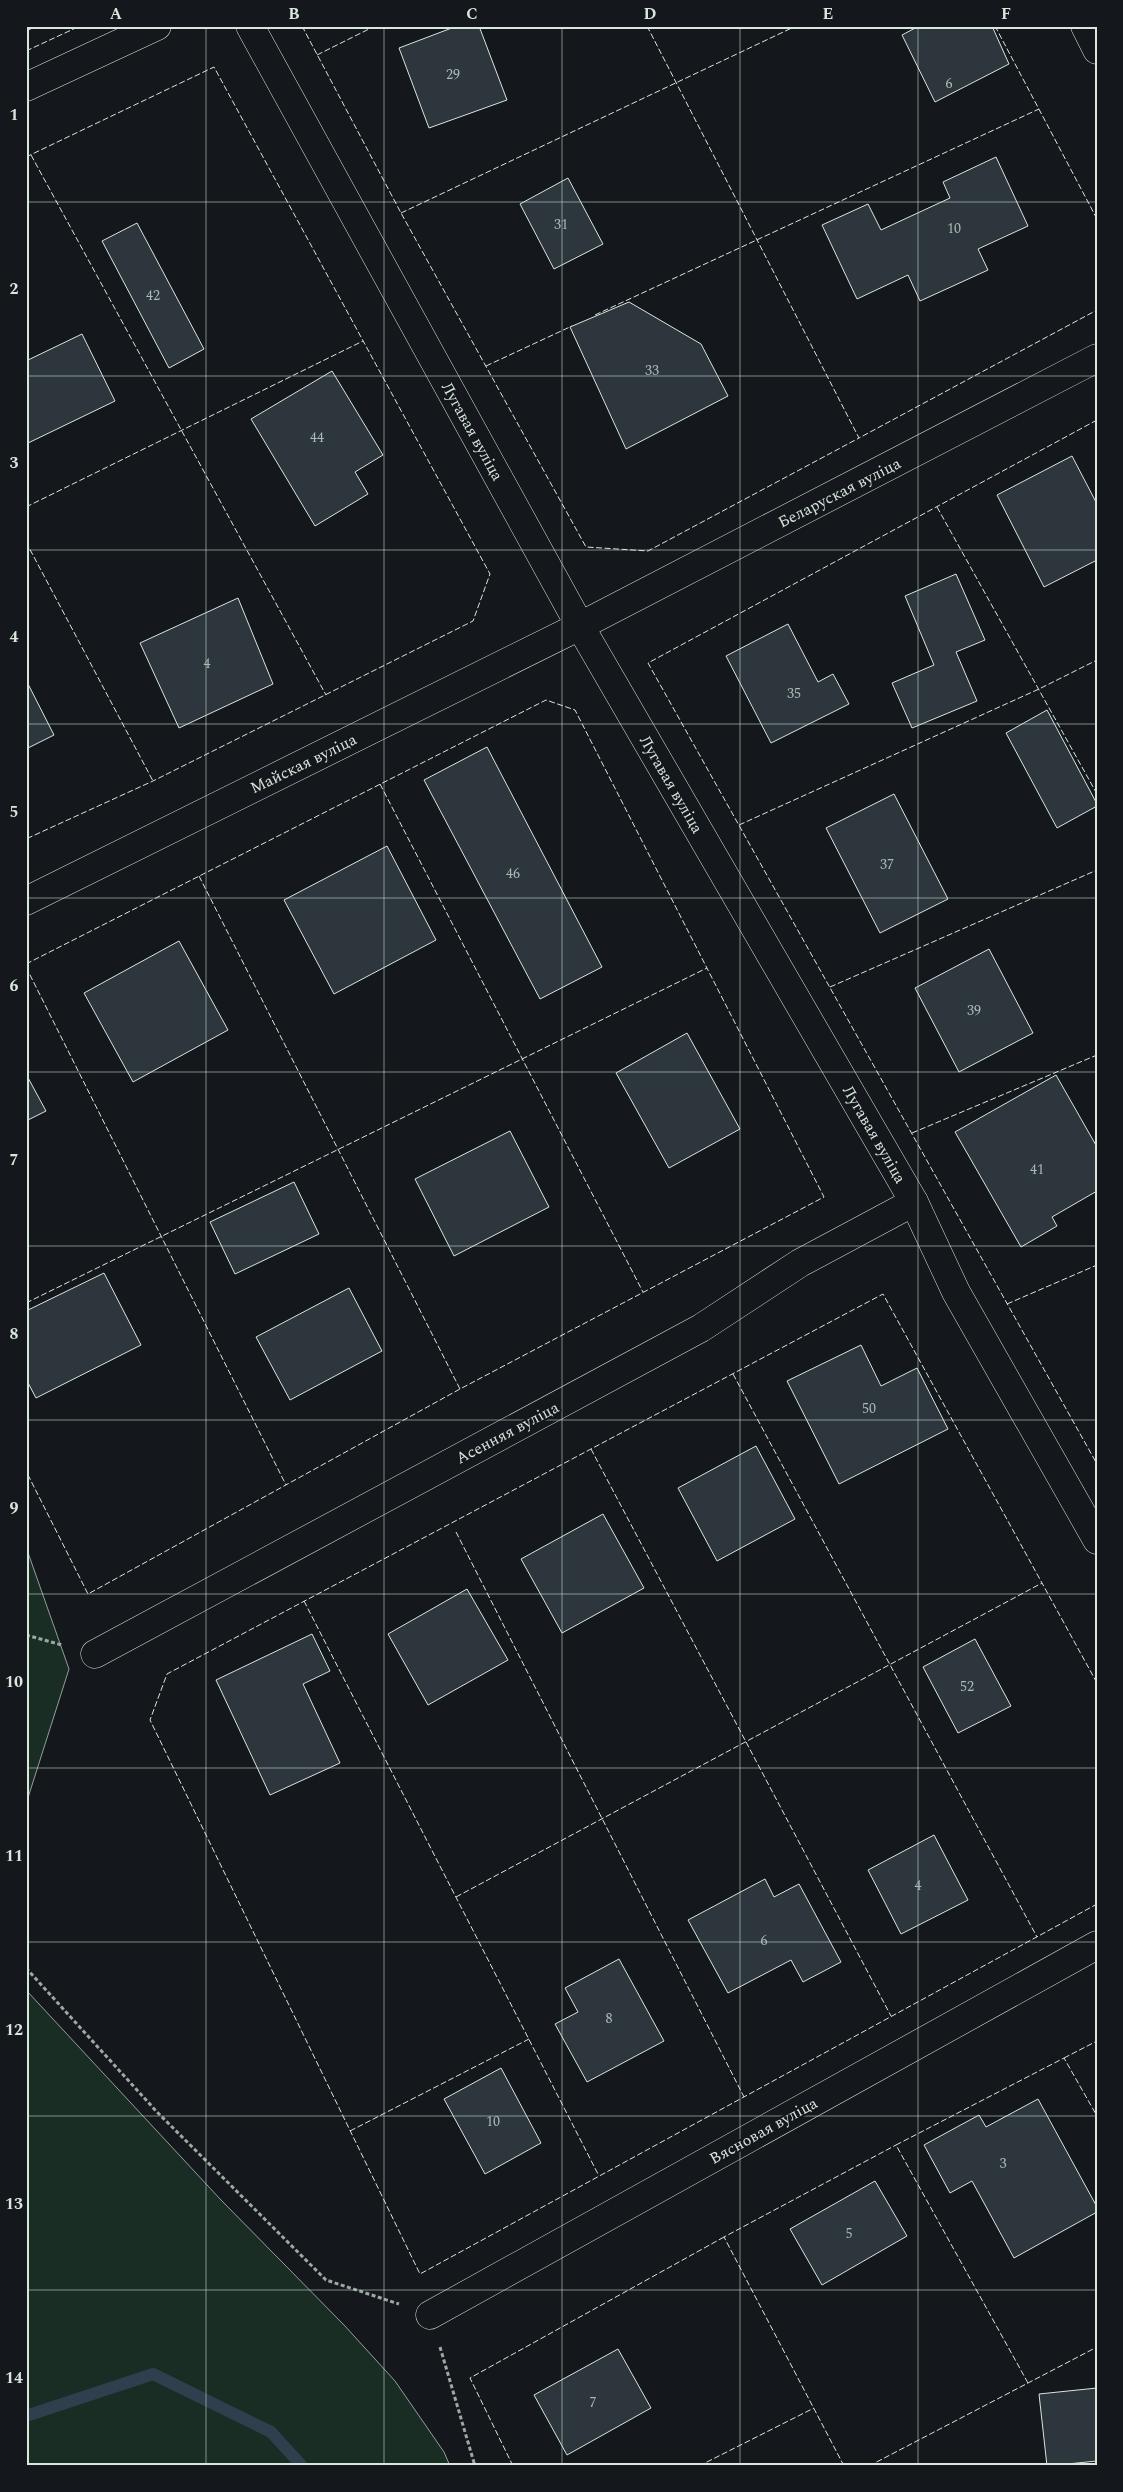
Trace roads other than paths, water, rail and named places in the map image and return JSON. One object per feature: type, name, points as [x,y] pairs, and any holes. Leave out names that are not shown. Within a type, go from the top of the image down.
[{"type":"street","points":[[26,87],[157,26]]},
{"type":"street","name":"Лугавая вуліца","points":[[250,26],[580,626],[914,1202],[956,1292],[1097,1540]]},
{"type":"street","points":[[1084,26],[1097,50]]},
{"type":"street","name":"Беларуская вуліца","points":[[580,626],[1097,358]]},
{"type":"street","name":"Майская вуліца","points":[[26,901],[580,626]]},
{"type":"street","name":"Асенняя вуліца","points":[[95,1654],[700,1328],[800,1263],[914,1202]]},
{"type":"street","name":"Вясновая вуліца","points":[[430,2315],[1097,1945]]},
{"type":"waterway","points":[[26,2416],[153,2374],[271,2432],[302,2466]]}]
